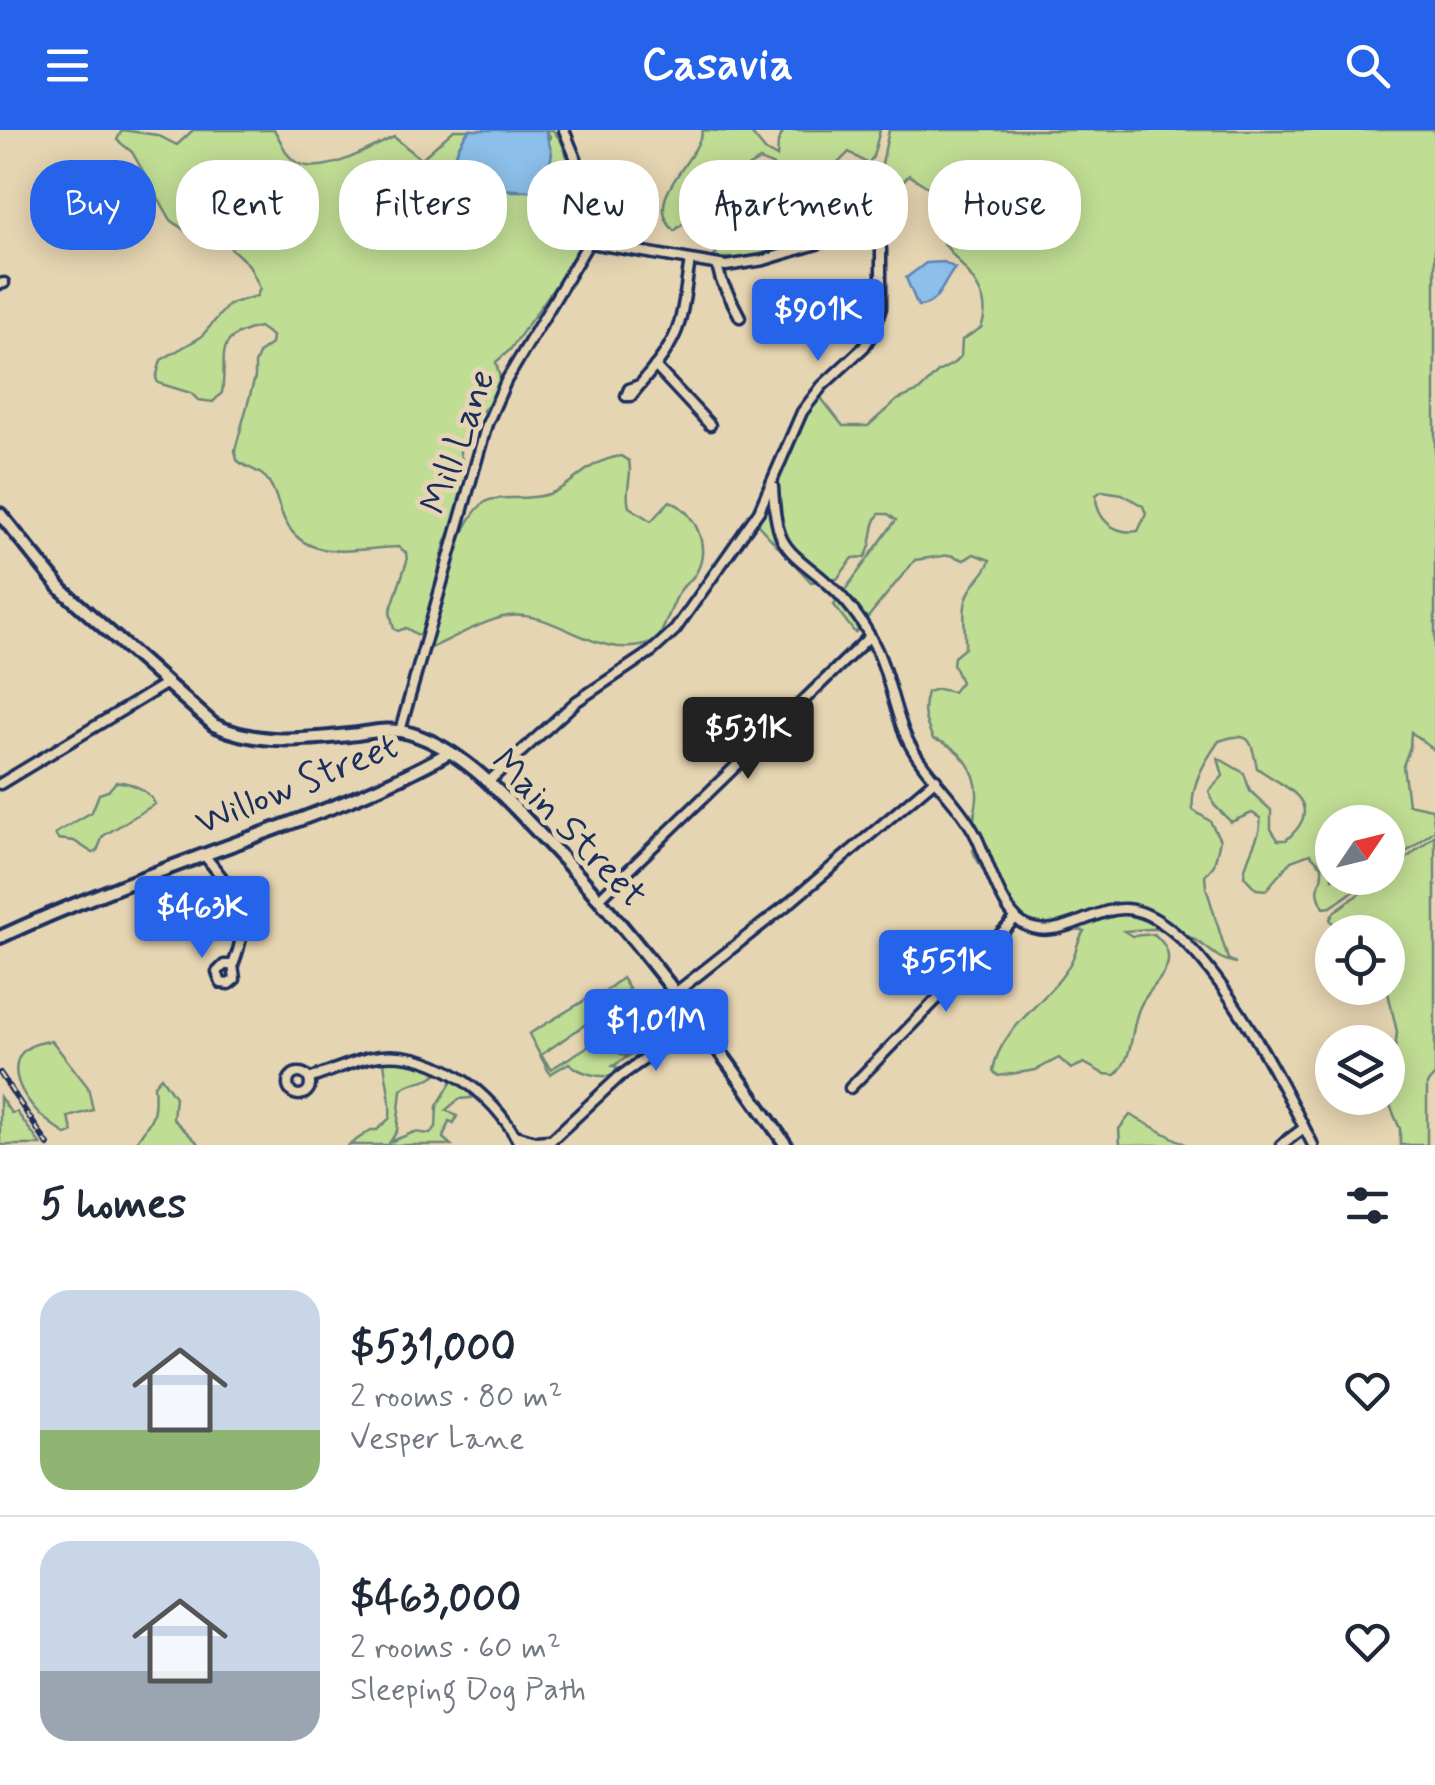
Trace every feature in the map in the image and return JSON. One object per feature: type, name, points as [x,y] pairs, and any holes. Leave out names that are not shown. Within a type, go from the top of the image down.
[{"type":"main road","name":"Main Street","points":[[0,514],[62,590],[208,721],[243,735],[291,740],[400,731],[448,753],[488,782],[598,899],[786,1145]]},
{"type":"main road","name":"Willow Street","points":[[0,937],[80,902],[368,793],[448,753]]},
{"type":"street","points":[[564,130],[576,160]]},
{"type":"street","points":[[488,782],[577,701],[661,645],[675,630],[759,511],[802,412],[822,386],[864,348],[876,327],[882,296],[881,249],[878,240],[862,230],[754,263],[717,265],[627,250]]},
{"type":"street","name":"Mill Lane","points":[[400,731],[486,424],[506,381],[586,250]]},
{"type":"street","points":[[639,386],[678,327],[690,262]]},
{"type":"street","points":[[717,265],[720,280],[740,317]]},
{"type":"street","points":[[655,366],[710,426]]},
{"type":"street","points":[[773,483],[776,518],[786,545],[844,598],[870,636],[907,738],[971,826],[1016,918],[1034,927],[1063,927],[1126,910],[1162,926],[1217,976],[1312,1145]]},
{"type":"street","points":[[759,511],[767,511],[776,518]]},
{"type":"street","points":[[598,899],[870,636]]},
{"type":"street","points":[[0,784],[167,683]]},
{"type":"street","points":[[674,994],[794,900],[936,779]]},
{"type":"street","points":[[204,856],[240,904],[242,938],[233,965]]},
{"type":"street","points":[[850,1088],[1016,918]]},
{"type":"street","points":[[516,1135],[548,1143],[619,1076],[696,1023]]},
{"type":"street","points":[[310,1079],[368,1058],[411,1056],[479,1091],[520,1145]]},
{"type":"street","points":[[1282,1145],[1304,1128]]},
{"type":"green space","points":[[122,130],[157,135],[177,145],[193,130],[274,130],[294,160],[176,160],[176,224],[156,194],[156,160],[137,160],[117,140]]},
{"type":"green space","points":[[454,130],[470,130],[454,160],[344,160],[394,137],[421,159]]},
{"type":"green space","points":[[545,130],[553,130],[569,160],[545,160],[550,136]]},
{"type":"green space","points":[[703,130],[751,133],[766,151],[777,157],[784,130],[880,130],[871,160],[862,160],[849,152],[841,160],[687,160]]},
{"type":"green space","points":[[889,130],[1435,130],[1435,751],[1411,732],[1403,766],[1408,804],[1432,809],[1435,830],[1405,853],[1405,805],[1315,805],[1315,859],[1310,854],[1291,861],[1266,890],[1256,889],[1244,876],[1260,818],[1252,813],[1231,822],[1214,805],[1209,791],[1223,776],[1218,758],[1244,773],[1250,791],[1271,810],[1271,829],[1278,840],[1286,840],[1298,827],[1304,815],[1303,806],[1289,789],[1257,768],[1248,740],[1238,736],[1219,741],[1196,782],[1193,810],[1210,821],[1220,840],[1214,865],[1205,876],[1206,887],[1228,959],[1236,963],[1223,959],[1178,933],[1155,929],[1124,931],[1132,936],[1154,934],[1164,946],[1168,961],[1142,1003],[1129,1052],[1115,1075],[1104,1074],[1084,1063],[1071,1069],[1059,1058],[1036,1070],[998,1076],[993,1071],[1006,1040],[1053,988],[1072,960],[1084,931],[1068,927],[1046,934],[1023,917],[1010,916],[973,850],[978,846],[974,828],[975,778],[959,753],[933,739],[926,721],[927,692],[953,692],[961,682],[953,664],[954,657],[965,648],[966,603],[990,560],[974,554],[964,560],[950,555],[915,560],[855,633],[834,605],[896,520],[879,514],[865,557],[853,558],[837,579],[811,582],[759,526],[761,500],[818,394],[843,426],[868,426],[897,400],[919,391],[954,363],[961,356],[962,340],[981,328],[985,310],[981,294],[950,250],[1081,250],[1081,160],[928,160],[928,187],[909,175],[908,160],[883,160]],"holes":[[[1102,491],[1122,494],[1143,506],[1146,514],[1138,531],[1114,528],[1099,511],[1096,495]]]},
{"type":"green space","points":[[339,162],[339,250],[507,250],[507,189],[527,191],[527,250],[578,250],[510,350],[496,362],[500,378],[492,402],[476,417],[461,443],[467,476],[465,498],[445,544],[423,633],[394,629],[390,612],[407,561],[406,553],[398,547],[337,551],[310,545],[288,526],[266,478],[237,460],[235,450],[255,364],[260,352],[271,344],[272,336],[259,327],[244,331],[228,343],[222,393],[213,402],[198,400],[191,393],[158,383],[161,360],[201,337],[229,304],[257,296],[260,288],[249,265],[233,250],[319,250],[319,166]]},
{"type":"green space","points":[[679,173],[679,227],[674,231],[664,206]]},
{"type":"green space","points":[[718,250],[774,250],[749,258],[713,258]]},
{"type":"green space","points":[[621,456],[629,461],[630,467],[629,507],[651,521],[670,501],[694,522],[701,542],[696,573],[680,591],[657,641],[616,647],[544,620],[508,616],[429,649],[449,569],[476,510],[492,499],[554,492],[592,466]]},
{"type":"green space","points":[[116,782],[139,788],[155,804],[103,836],[93,853],[74,841],[58,839],[55,834],[92,812],[99,794]]},
{"type":"green space","points":[[1435,835],[1435,1075],[1427,1084],[1427,1145],[1400,1145],[1400,1129],[1394,1115],[1405,1115],[1405,1025],[1395,1025],[1391,1005],[1405,1005],[1405,915],[1332,915],[1357,895],[1405,895],[1405,859]]},
{"type":"green space","points":[[1319,895],[1348,895],[1331,907],[1324,908]]},
{"type":"green space","points":[[622,978],[629,989],[604,1010],[596,1001],[590,1006],[597,1015],[593,1019],[541,1055],[551,1069],[605,1036],[608,1047],[625,1056],[646,1040],[651,1042],[613,1066],[617,1067],[615,1075],[590,1074],[569,1063],[550,1074],[529,1034],[597,993],[600,995]]},
{"type":"green space","points":[[52,1041],[88,1087],[93,1110],[68,1117],[73,1132],[66,1135],[35,1109],[17,1076],[19,1057],[26,1049]]},
{"type":"green space","points":[[384,1059],[413,1060],[439,1071],[401,1090],[397,1131],[390,1142],[414,1132],[430,1134],[436,1127],[437,1106],[452,1081],[467,1087],[472,1098],[459,1099],[446,1110],[457,1116],[454,1123],[449,1121],[443,1138],[451,1145],[349,1145],[390,1118]]},
{"type":"green space","points":[[161,1077],[175,1097],[173,1119],[200,1145],[134,1145],[152,1118],[154,1085]]},
{"type":"green space","points":[[0,1097],[11,1113],[17,1112],[41,1145],[0,1145]]},
{"type":"green space","points":[[1130,1115],[1187,1145],[1120,1145],[1119,1129]]},
{"type":"water","points":[[470,130],[545,130],[551,160],[527,160],[527,191],[507,189],[507,160],[454,160]]},
{"type":"water","points":[[944,262],[955,268],[935,298],[918,306],[906,278],[926,263]]},
{"type":"railway","points":[[0,1073],[48,1145]]}]
